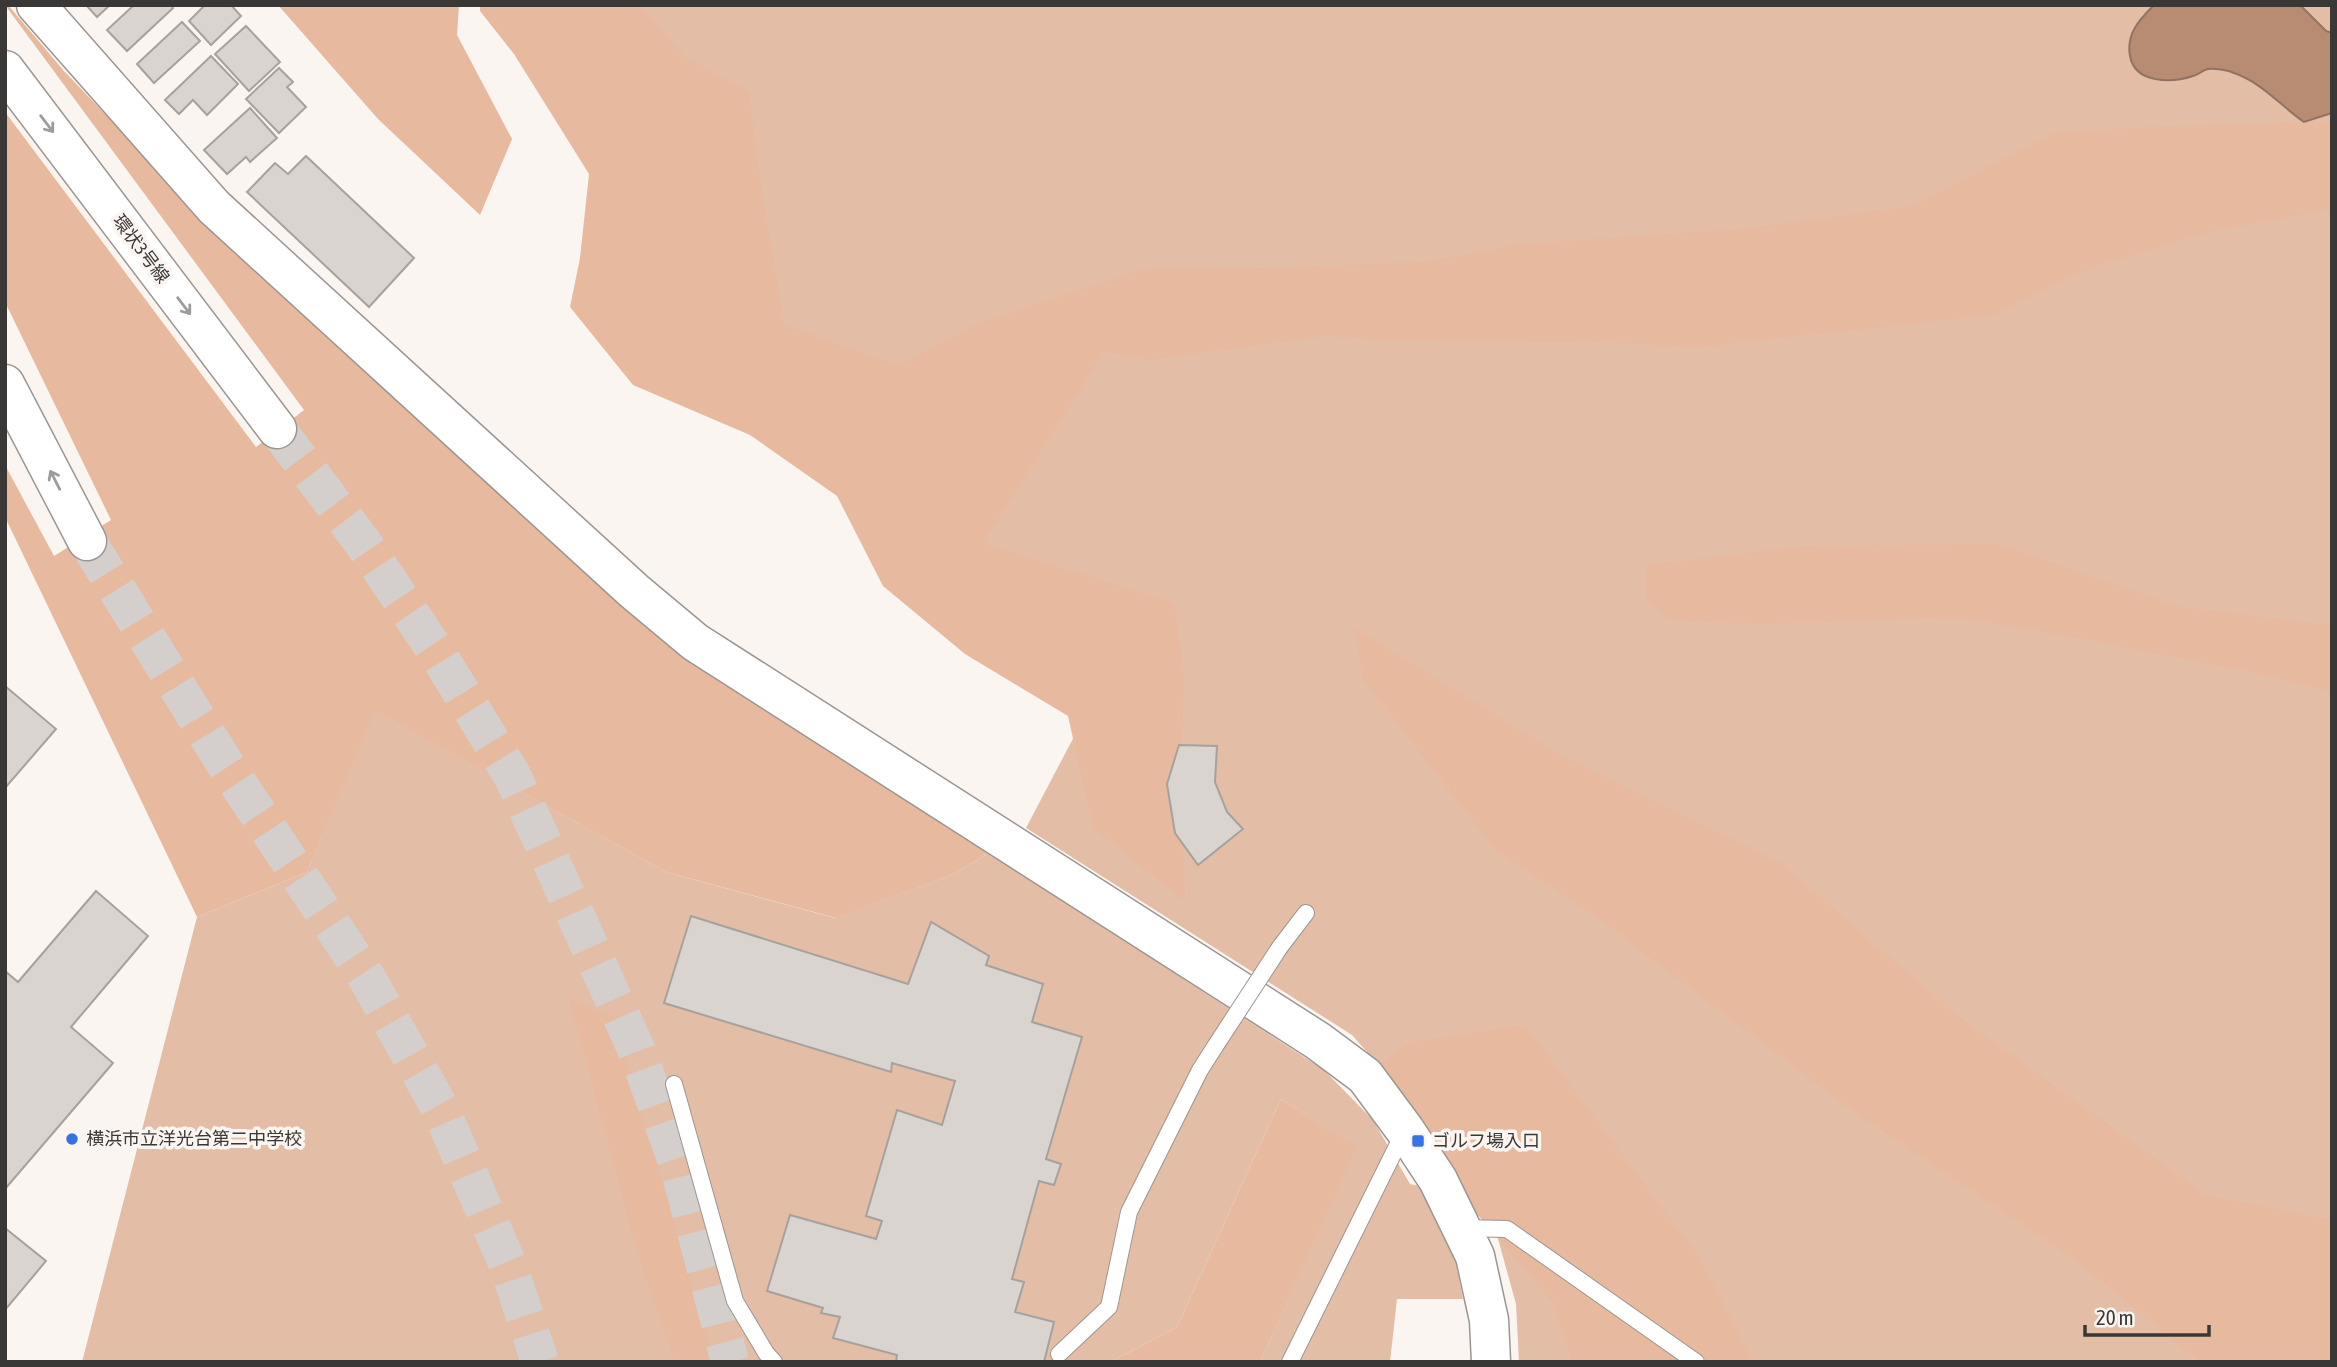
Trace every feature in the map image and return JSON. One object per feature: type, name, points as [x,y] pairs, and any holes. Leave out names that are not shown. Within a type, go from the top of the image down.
[{"type":"street","points":[[36,5],[214,207],[634,591],[695,642],[1318,1041],[1365,1076],[1438,1180],[1475,1256],[1489,1320],[1491,1362]]},
{"type":"street","name":"環状3号線","points":[[5,70],[277,429]]},
{"type":"street","points":[[5,384],[87,541]]},
{"type":"lane","points":[[1059,1354],[1109,1307],[1129,1212],[1200,1070],[1280,947],[1306,913]]},
{"type":"lane","points":[[674,1084],[735,1301],[774,1362]]},
{"type":"lane","points":[[1290,1362],[1405,1130]]},
{"type":"lane","points":[[1461,1228],[1507,1229],[1696,1362]]},
{"type":"shaded area","points":[[5,5],[8,5],[64,71],[224,239],[989,853],[951,875],[836,918],[666,872],[375,711],[307,872],[197,917],[5,517],[5,465],[54,556],[111,520],[5,302],[5,112],[256,447],[304,410]]},
{"type":"shaded area","points":[[278,5],[459,5],[457,35],[512,139],[480,215],[378,119]]},
{"type":"shaded area","points":[[480,5],[640,5],[686,58],[749,91],[761,187],[784,325],[898,365],[982,322],[1143,269],[1276,268],[1426,262],[1519,244],[1744,229],[1912,206],[2054,133],[2164,126],[2332,122],[2332,209],[2209,232],[2092,267],[1992,315],[1697,347],[1582,341],[1381,340],[1326,336],[1148,360],[1104,352],[983,543],[1174,603],[1184,678],[1181,778],[1185,901],[1093,828],[1068,716],[965,654],[883,586],[837,496],[750,435],[633,385],[570,307],[580,258],[589,174],[514,54],[480,11]]},
{"type":"shaded area","points":[[554,5],[2332,5],[2332,1362],[1519,1362],[1516,1304],[1492,1217],[1463,1161],[1352,1035],[1026,828],[1088,710],[901,585]]},
{"type":"shaded area","points":[[2154,5],[2300,5],[2326,31],[2332,33],[2332,113],[2304,122],[2253,82],[2225,70],[2208,69],[2175,80],[2155,79],[2139,72],[2130,56],[2130,41],[2139,22]]},
{"type":"shaded area","points":[[2000,544],[2179,607],[2332,625],[2332,692],[2246,671],[1954,617],[1763,624],[1669,620],[1646,599],[1646,565],[1808,546]]},
{"type":"shaded area","points":[[1355,628],[1564,757],[1781,863],[1958,1016],[2206,1195],[2332,1220],[2332,1362],[2201,1362],[2074,1259],[1843,1104],[1598,918],[1496,851],[1363,679]]},
{"type":"shaded area","points":[[374,710],[666,872],[835,918],[951,875],[989,853],[1324,1070],[1373,1120],[1410,1184],[1425,1187],[1452,1242],[1463,1299],[1397,1299],[1390,1362],[1260,1362],[1356,1147],[1281,1099],[1177,1327],[1111,1362],[82,1362],[197,917],[307,872]]},
{"type":"shaded area","points":[[569,998],[614,1017],[714,1362],[675,1362],[641,1266]]},
{"type":"shaded area","points":[[1525,1025],[1701,1260],[1752,1362],[1572,1362],[1554,1304],[1424,1152],[1381,1063],[1411,1042]]},
{"type":"shaded area","points":[[1281,1099],[1357,1147],[1260,1362],[1111,1362],[1177,1327]]},
{"type":"building","points":[[86,5],[110,5],[97,17]]},
{"type":"building","points":[[134,5],[171,5],[173,8],[127,51],[107,30]]},
{"type":"building","points":[[205,5],[231,5],[241,16],[211,45],[189,21]]},
{"type":"building","points":[[182,22],[200,41],[154,83],[137,64]]},
{"type":"building","points":[[246,26],[280,62],[249,91],[215,54]]},
{"type":"building","points":[[211,56],[238,84],[207,115],[193,100],[179,114],[165,100]]},
{"type":"building","points":[[279,68],[293,82],[287,87],[306,107],[279,133],[246,99]]},
{"type":"building","points":[[250,108],[277,138],[250,162],[246,157],[227,174],[204,150]]},
{"type":"building","points":[[306,156],[414,258],[369,307],[247,192],[275,163],[288,174]]},
{"type":"building","points":[[5,686],[56,729],[5,788]]},
{"type":"building","points":[[1179,745],[1217,746],[1215,782],[1227,812],[1243,829],[1198,865],[1175,833],[1167,784]]},
{"type":"building","points":[[96,891],[148,936],[71,1027],[113,1063],[5,1189],[5,971],[18,982]]},
{"type":"building","points":[[691,916],[908,984],[931,922],[989,956],[986,965],[1043,984],[1032,1022],[1082,1037],[1046,1159],[1061,1164],[1054,1185],[1039,1181],[1012,1279],[1024,1282],[1015,1312],[1054,1322],[1044,1362],[896,1362],[897,1355],[833,1338],[840,1317],[821,1313],[823,1308],[767,1291],[790,1215],[876,1239],[882,1221],[866,1216],[897,1110],[942,1125],[955,1081],[892,1063],[891,1072],[664,1003]]},
{"type":"building","points":[[5,1228],[46,1261],[5,1310]]},
{"type":"tunnel","points":[[277,429],[363,543],[439,656],[513,777],[637,1051],[680,1170],[730,1362]]},
{"type":"tunnel","points":[[87,541],[227,767],[367,978],[441,1110],[508,1265],[540,1362]]},
{"type":"place","name":"横浜市立洋光台第二中学校","points":[[72,1139]]},
{"type":"place","name":"ゴルフ場入口","points":[[1418,1141]]}]
